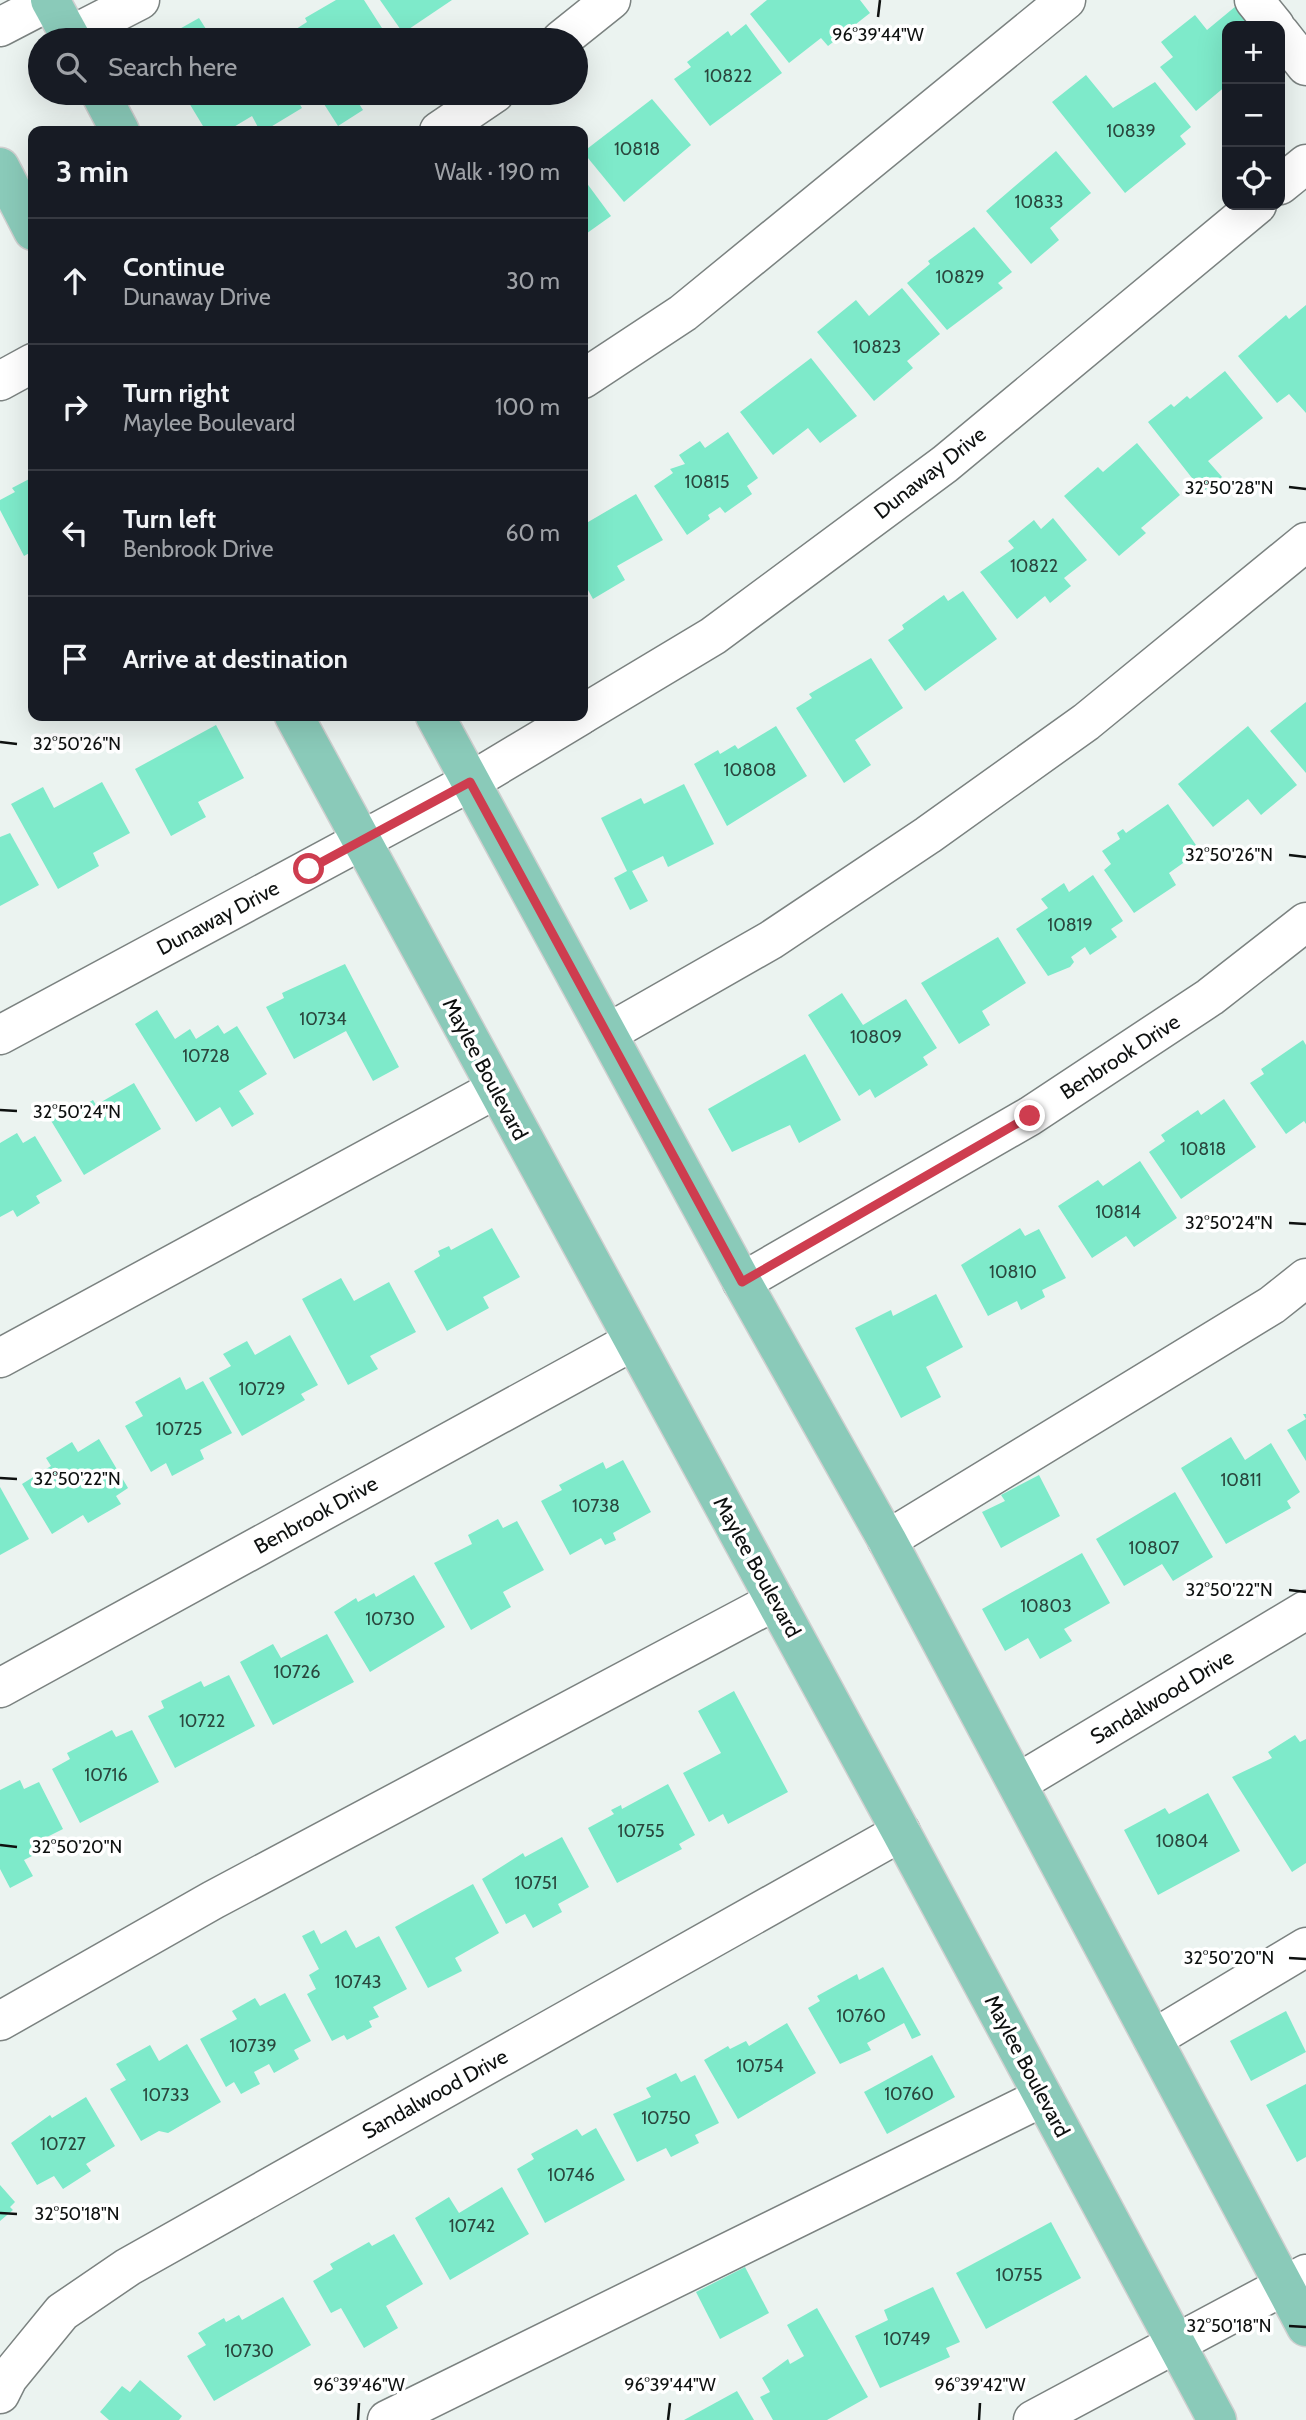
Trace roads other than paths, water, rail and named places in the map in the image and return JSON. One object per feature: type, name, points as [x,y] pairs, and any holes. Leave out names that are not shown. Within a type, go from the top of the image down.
[{"type":"main road","points":[[51,1],[66,28]]},
{"type":"main road","points":[[106,105],[117,126]]},
{"type":"main road","points":[[0,167],[28,220]]},
{"type":"main road","name":"Maylee Boulevard","points":[[297,721],[901,1832],[1217,2420]]},
{"type":"main road","points":[[438,721],[742,1282],[887,1539],[1153,2039],[1294,2280],[1306,2327]]},
{"type":"street","points":[[89,28],[141,0]]},
{"type":"street","points":[[576,28],[611,0]]},
{"type":"street","points":[[588,376],[683,313],[1066,0]]},
{"type":"street","points":[[1254,0],[1271,21]]},
{"type":"street","points":[[0,27],[51,1]]},
{"type":"street","points":[[1285,39],[1306,65]]},
{"type":"street","points":[[446,126],[477,105]]},
{"type":"street","points":[[1285,182],[1306,164]]},
{"type":"street","name":"Dunaway Drive","points":[[588,711],[713,636],[945,464],[1251,210]]},
{"type":"street","points":[[0,381],[28,366]]},
{"type":"street","points":[[608,1033],[771,940],[928,835],[1086,722],[1306,542]]},
{"type":"street","name":"Dunaway Drive","points":[[0,1035],[470,782],[571,721]]},
{"type":"street","name":"Benbrook Drive","points":[[742,1282],[1030,1116],[1210,997],[1306,922]]},
{"type":"street","points":[[0,1358],[496,1089]]},
{"type":"street","points":[[887,1539],[1272,1305],[1306,1278]]},
{"type":"street","name":"Benbrook Drive","points":[[0,1688],[633,1341]]},
{"type":"street","points":[[0,2021],[213,1900],[775,1601]]},
{"type":"street","name":"Sandalwood Drive","points":[[1018,1783],[1306,1610]]},
{"type":"street","name":"Sandalwood Drive","points":[[0,2395],[8,2378],[62,2312],[128,2267],[901,1832]]},
{"type":"street","points":[[1153,2039],[1306,1947]]},
{"type":"street","points":[[387,2420],[1043,2097]]},
{"type":"street","points":[[1033,2420],[1294,2280]]}]
